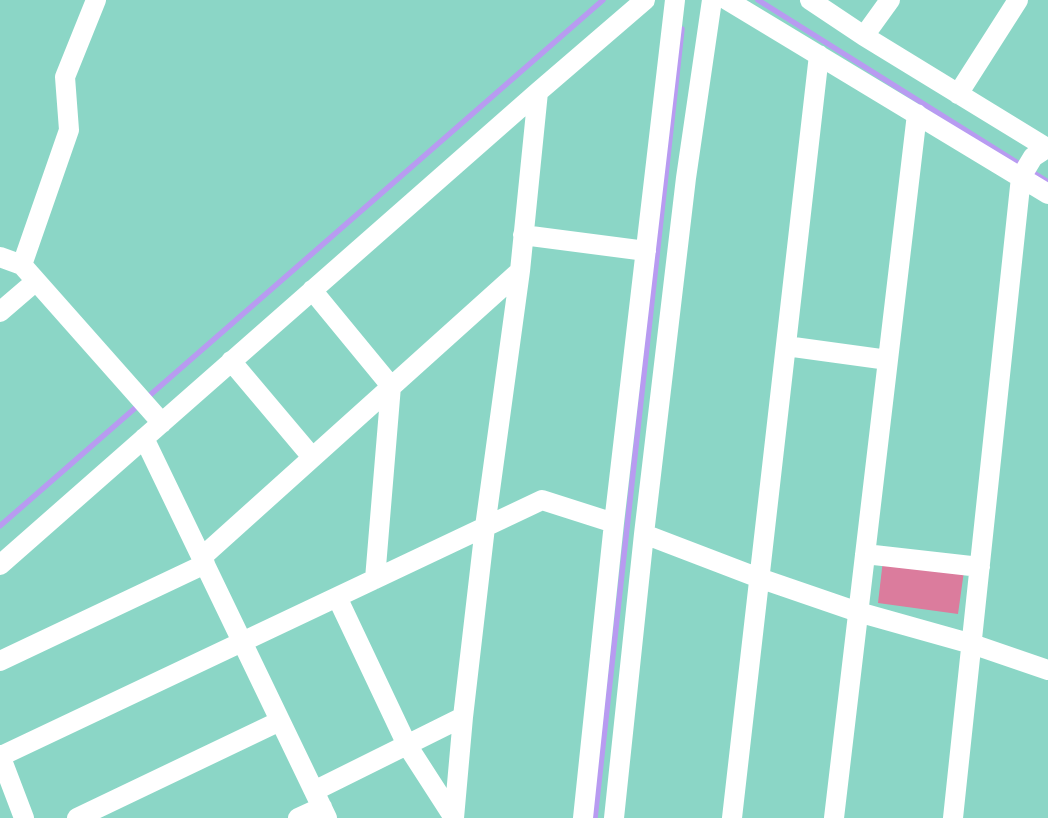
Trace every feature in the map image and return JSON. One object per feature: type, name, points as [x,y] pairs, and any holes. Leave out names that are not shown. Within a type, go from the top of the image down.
[{"type":"street","points":[[22,265],[69,130],[65,77],[96,0]]},
{"type":"street","points":[[0,565],[144,438],[158,418],[231,362],[645,0]]},
{"type":"street","points":[[583,818],[614,524],[675,0]]},
{"type":"street","points":[[614,818],[644,534],[686,178],[712,0]]},
{"type":"street","points":[[727,0],[917,114],[1035,160]]},
{"type":"street","points":[[810,0],[864,36],[958,94],[1035,160],[1048,194]]},
{"type":"street","points":[[864,36],[890,0]]},
{"type":"street","points":[[958,94],[1018,0]]},
{"type":"street","points":[[732,818],[819,55]]},
{"type":"street","points":[[454,818],[463,717],[485,527],[520,271],[538,92]]},
{"type":"street","points":[[834,818],[917,114]]},
{"type":"street","points":[[953,818],[980,567],[1035,160]]},
{"type":"street","points":[[523,235],[646,251]]},
{"type":"street","points":[[0,257],[22,265],[158,418]]},
{"type":"street","points":[[0,661],[203,560],[312,458],[520,271]]},
{"type":"street","points":[[0,312],[36,280]]},
{"type":"street","points":[[312,290],[391,386],[375,579]]},
{"type":"street","points":[[786,346],[888,360]]},
{"type":"street","points":[[231,362],[312,458]]},
{"type":"street","points":[[144,438],[321,805]]},
{"type":"street","points":[[23,818],[0,756],[542,500],[614,524]]},
{"type":"street","points":[[644,534],[760,578],[858,612],[972,644],[1048,670]]},
{"type":"street","points":[[865,554],[980,567]]},
{"type":"street","points":[[337,597],[407,744],[454,818]]},
{"type":"street","points":[[298,818],[321,805],[407,744],[463,717]]},
{"type":"street","points":[[77,818],[280,721]]},
{"type":"shaded area","points":[[883,560],[964,571],[958,614],[878,603]]},
{"type":"waterway","points":[[0,526],[603,0]]},
{"type":"waterway","points":[[758,0],[1048,182]]},
{"type":"waterway","points":[[595,818],[682,29]]}]
